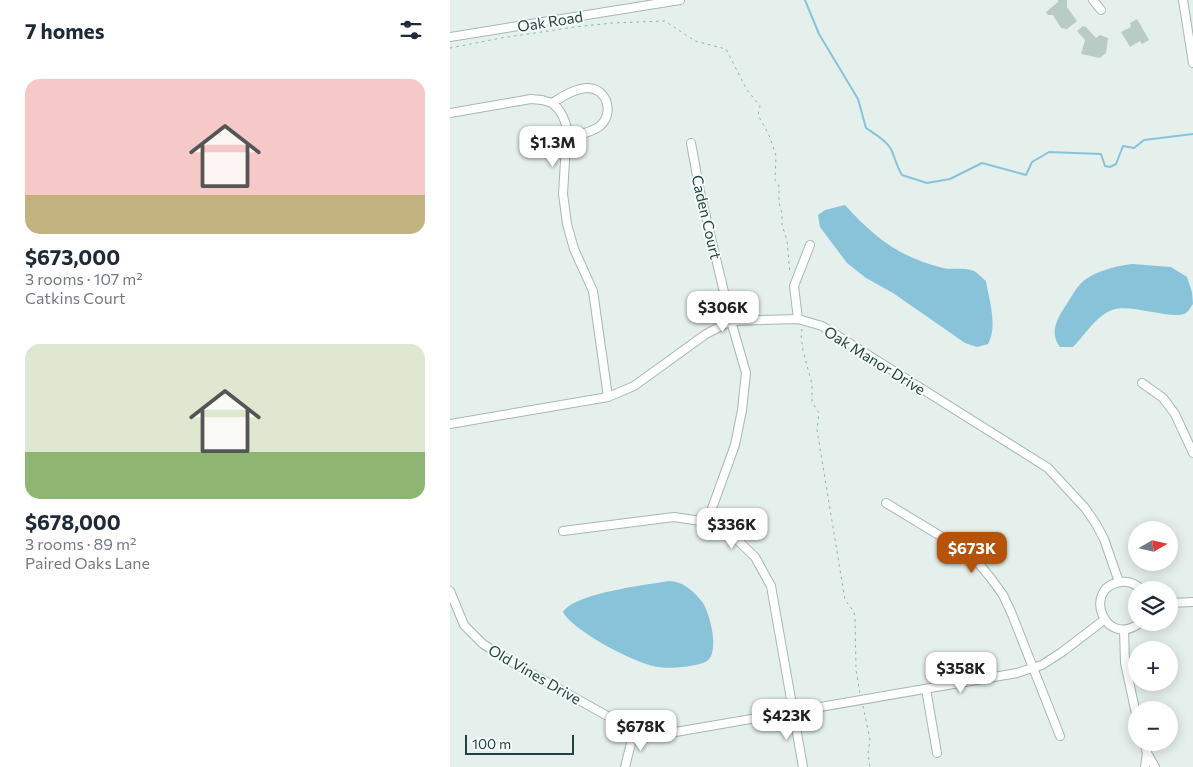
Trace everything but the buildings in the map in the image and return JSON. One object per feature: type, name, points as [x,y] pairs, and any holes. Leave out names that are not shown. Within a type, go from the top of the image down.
[{"type":"street","name":"Oak Road","points":[[450,37],[656,2],[680,0]]},
{"type":"street","points":[[1093,0],[1101,10]]},
{"type":"street","points":[[1182,0],[1193,63]]},
{"type":"street","points":[[552,103],[573,92],[588,88],[601,93],[607,102],[607,114],[604,121],[598,127],[567,138]]},
{"type":"street","points":[[450,113],[531,99],[552,103],[565,118],[567,138],[562,194],[567,224],[574,249],[594,291],[608,397]]},
{"type":"street","name":"Caden Court","points":[[691,143],[700,192],[731,321],[740,346],[746,374],[742,410],[735,445],[707,522]]},
{"type":"street","points":[[800,320],[794,286],[810,245]]},
{"type":"street","name":"Oak Manor Drive","points":[[450,424],[608,397],[634,386],[706,334],[731,321],[800,320],[822,326],[1048,468],[1085,508],[1096,524],[1104,538],[1119,582]]},
{"type":"street","points":[[1142,383],[1163,398],[1175,414],[1193,452]]},
{"type":"street","points":[[886,503],[957,546],[973,558],[1003,595],[1060,736]]},
{"type":"street","points":[[563,531],[674,517],[707,522],[728,531],[755,557],[771,586],[803,767]]},
{"type":"street","points":[[1128,583],[1119,582],[1107,588],[1101,600],[1101,614],[1104,620],[1115,628],[1128,629]]},
{"type":"street","name":"Old Vines Drive","points":[[450,591],[464,625],[482,644],[634,731],[664,734],[1017,674],[1042,665],[1104,620]]},
{"type":"street","points":[[1178,603],[1193,602]]},
{"type":"street","points":[[1124,630],[1125,663],[1133,701]]},
{"type":"street","points":[[926,689],[938,752]]},
{"type":"street","points":[[625,767],[634,731]]},
{"type":"street","points":[[1145,767],[1147,753]]},
{"type":"street","points":[[1147,753],[1155,767]]},
{"type":"path","points":[[450,48],[574,27],[665,21],[695,41],[726,49],[746,90],[760,106],[758,115],[769,135],[776,156],[775,180],[779,186],[782,225],[788,240],[790,274]]},
{"type":"path","points":[[800,320],[803,351],[812,384],[812,402],[819,413],[817,430],[846,600],[854,612],[855,618],[856,670],[870,740],[868,753],[870,767]]},
{"type":"water","points":[[845,205],[878,237],[901,252],[943,268],[976,272],[986,281],[993,321],[988,344],[977,347],[965,343],[893,293],[866,278],[847,263],[820,227],[818,215],[825,210]]},
{"type":"water","points":[[1132,264],[1171,267],[1187,277],[1192,292],[1193,304],[1188,311],[1180,315],[1172,315],[1120,308],[1112,310],[1096,321],[1073,347],[1060,347],[1055,335],[1056,324],[1080,284],[1101,271]]},
{"type":"water","points":[[674,581],[688,588],[700,599],[706,608],[711,624],[713,650],[711,656],[703,663],[676,668],[648,665],[606,646],[579,628],[563,612],[570,605],[596,595]]},
{"type":"waterway","points":[[805,0],[819,34],[858,99],[866,128],[880,137],[889,146],[902,175],[927,183],[950,179],[982,163],[1026,175],[1032,162],[1049,152],[1101,154],[1105,166],[1110,167],[1116,164],[1123,146],[1134,148],[1144,140],[1193,134]]}]
